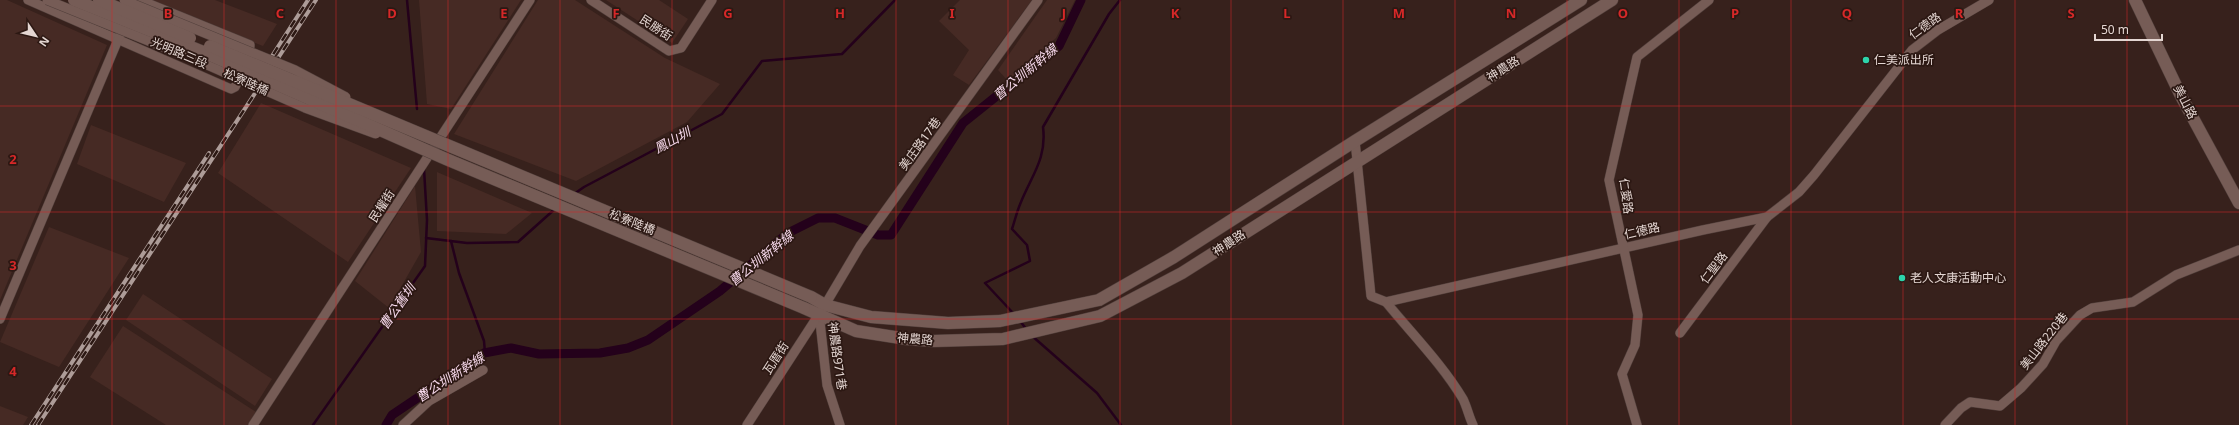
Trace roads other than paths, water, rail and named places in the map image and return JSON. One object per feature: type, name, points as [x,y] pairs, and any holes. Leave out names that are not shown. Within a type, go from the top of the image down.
[{"type":"street","name":"光明路三段","points":[[28,0],[231,89],[235,87],[251,56],[250,45],[140,0]]},
{"type":"street","name":"松寮陸橋","points":[[47,0],[198,61],[305,108],[446,159]]},
{"type":"street","name":"松寮陸橋","points":[[74,0],[201,51],[446,159],[804,308]]},
{"type":"street","name":"松寮陸橋","points":[[99,0],[811,297]]},
{"type":"street","name":"松寮陸橋","points":[[124,0],[295,70],[452,148]]},
{"type":"street","points":[[0,320],[135,0]]},
{"type":"street","name":"民權街","points":[[253,425],[530,0]]},
{"type":"street","name":"民勝街","points":[[591,0],[669,51],[681,48],[712,0]]},
{"type":"street","name":"美庄路17巷","points":[[822,309],[860,246],[1038,0]]},
{"type":"street","name":"神農路","points":[[804,308],[822,309],[871,317],[948,323],[1000,321],[1099,300],[1174,257],[1355,141],[1581,0]]},
{"type":"street","name":"神農路","points":[[811,297],[822,309],[856,331],[907,339],[934,341],[1004,339],[1100,316],[1182,273],[1612,0]]},
{"type":"street","name":"仁愛路","points":[[1637,425],[1622,374],[1635,345],[1638,315],[1622,248],[1609,180],[1637,57],[1709,0]]},
{"type":"street","name":"仁德路","points":[[1386,302],[1622,248],[1767,217],[1799,192],[1814,175],[1912,50],[1938,30],[1989,0]]},
{"type":"street","name":"美山路","points":[[2135,0],[2181,96],[2239,203]]},
{"type":"street","points":[[1355,141],[1371,296],[1386,302],[1431,356],[1464,402],[1473,425]]},
{"type":"street","name":"仁聖路","points":[[1680,333],[1767,217]]},
{"type":"street","name":"美山路220巷","points":[[1946,425],[1961,408],[1970,402],[2000,406],[2021,388],[2043,364],[2056,341],[2080,315],[2092,308],[2133,302],[2176,275],[2239,250]]},
{"type":"street","name":"瓦厝街","points":[[747,425],[822,309]]},
{"type":"street","name":"神農路971巷","points":[[822,309],[827,385],[840,425]]},
{"type":"street","points":[[403,425],[429,401],[484,370]]},
{"type":"waterway","name":"曹公舊圳","points":[[407,0],[417,109]]},
{"type":"waterway","name":"鳳山圳","points":[[574,194],[584,187],[722,114],[762,61],[842,54],[895,0]]},
{"type":"waterway","name":"曹公圳新幹線","points":[[386,425],[392,415],[484,353],[511,348],[539,354],[600,353],[628,348],[648,340],[720,291],[788,233],[818,218],[835,218],[878,235],[891,235],[963,123],[1059,46],[1081,0]]},
{"type":"waterway","points":[[1014,314],[985,283],[1030,261],[1027,245],[1012,229],[1020,205],[1041,157],[1044,138],[1043,127],[1109,14],[1120,0]]},
{"type":"waterway","name":"曹公舊圳","points":[[313,425],[425,266],[427,220],[424,169]]},
{"type":"waterway","name":"鳳山圳","points":[[426,238],[467,243],[518,242],[556,208]]},
{"type":"waterway","points":[[451,241],[459,273],[484,341],[485,353]]},
{"type":"waterway","points":[[1020,321],[1027,330]]},
{"type":"waterway","points":[[1031,335],[1097,393],[1121,425]]},
{"type":"railway","points":[[256,81],[308,0]]},
{"type":"railway","points":[[38,425],[316,0]]},
{"type":"railway","points":[[31,425],[209,153]]},
{"type":"place","name":"仁美派出所","points":[[1866,60]]},
{"type":"place","name":"老人文康活動中心","points":[[1902,278]]}]
